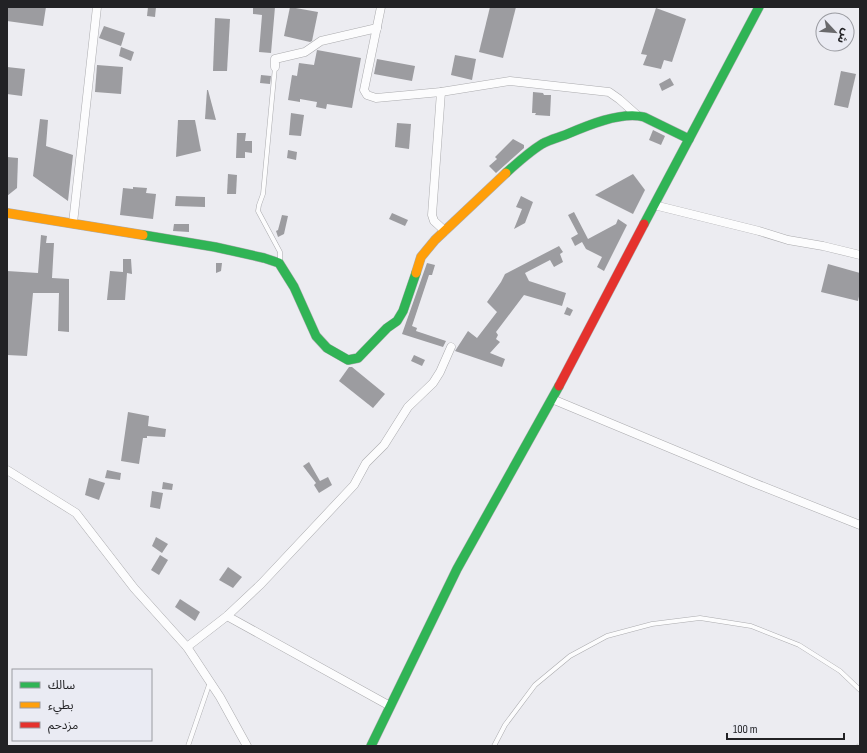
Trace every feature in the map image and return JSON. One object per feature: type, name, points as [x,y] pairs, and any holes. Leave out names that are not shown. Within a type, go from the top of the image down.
[{"type":"street","points":[[73,223],[96,7]]},
{"type":"street","points":[[381,7],[364,90],[367,95],[376,98],[440,92],[510,81],[609,92],[620,99],[637,116]]},
{"type":"street","points":[[371,746],[457,569],[552,399],[759,7]]},
{"type":"street","points":[[275,67],[275,59],[304,52],[321,41],[377,28]]},
{"type":"street","points":[[440,92],[432,215],[434,221],[445,231]]},
{"type":"street","points":[[7,213],[214,247],[264,258],[279,263],[294,286],[316,336],[327,348],[348,360],[358,358],[387,328],[397,321],[403,311],[421,257],[435,240],[523,158],[542,144],[597,122],[621,117],[637,116],[644,117],[689,139]]},
{"type":"street","points":[[654,205],[759,231],[788,240],[823,246],[860,255]]},
{"type":"street","points":[[187,647],[227,616],[261,584],[354,485],[366,463],[384,445],[408,407],[432,383],[440,372],[451,347]]},
{"type":"street","points":[[552,399],[754,483],[860,525]]},
{"type":"street","points":[[7,470],[76,513],[134,588],[187,647],[220,697],[247,746]]},
{"type":"street","points":[[227,616],[390,706]]},
{"type":"lane","points":[[275,67],[262,194],[258,211],[280,252],[279,263]]},
{"type":"lane","points":[[494,746],[505,725],[535,686],[570,656],[607,636],[652,624],[700,618],[751,626],[799,645],[840,671],[860,690]]},
{"type":"lane","points":[[188,746],[210,681]]},
{"type":"path","points":[[856,746],[860,742]]},
{"type":"building","points":[[7,7],[46,7],[43,26],[7,21]]},
{"type":"building","points":[[148,7],[156,7],[155,17],[147,16]]},
{"type":"building","points":[[253,7],[275,7],[271,53],[259,52],[262,15],[253,14]]},
{"type":"building","points":[[290,7],[318,12],[312,41],[310,42],[284,36]]},
{"type":"building","points":[[490,7],[516,7],[503,58],[479,52]]},
{"type":"building","points":[[656,8],[686,19],[672,62],[664,60],[661,69],[643,65],[647,55],[641,54]]},
{"type":"building","points":[[215,18],[230,19],[227,71],[213,71]]},
{"type":"building","points":[[104,26],[125,33],[121,46],[99,38]]},
{"type":"building","points":[[121,47],[134,52],[131,61],[119,56]]},
{"type":"building","points":[[317,50],[361,58],[352,108],[327,104],[326,109],[316,107],[317,102],[300,99],[300,102],[288,100],[292,75],[297,76],[299,63],[314,65]]},
{"type":"building","points":[[455,55],[476,59],[472,80],[451,75]]},
{"type":"building","points":[[377,59],[415,66],[412,81],[374,74]]},
{"type":"building","points":[[97,65],[123,67],[121,94],[95,92]]},
{"type":"building","points":[[7,67],[25,69],[22,96],[7,94]]},
{"type":"building","points":[[841,71],[856,74],[848,108],[834,105]]},
{"type":"building","points":[[261,75],[271,76],[270,84],[260,83]]},
{"type":"building","points":[[670,78],[674,85],[662,91],[659,84]]},
{"type":"building","points":[[208,90],[216,120],[205,119]]},
{"type":"building","points":[[533,92],[551,95],[550,116],[535,115],[536,113],[532,113]]},
{"type":"building","points":[[291,113],[304,115],[301,136],[289,135]]},
{"type":"building","points":[[40,119],[48,120],[46,146],[73,155],[68,201],[33,176]]},
{"type":"building","points":[[178,120],[195,120],[201,151],[176,157]]},
{"type":"building","points":[[397,123],[411,124],[409,149],[395,147]]},
{"type":"building","points":[[653,130],[665,136],[661,145],[649,140]]},
{"type":"building","points":[[237,133],[246,133],[245,141],[252,141],[252,153],[245,152],[245,158],[236,158]]},
{"type":"building","points":[[513,139],[524,145],[524,148],[496,173],[489,166],[497,159],[495,157]]},
{"type":"building","points":[[288,150],[297,152],[296,160],[287,158]]},
{"type":"building","points":[[7,157],[18,158],[17,188],[7,196]]},
{"type":"building","points":[[228,174],[237,175],[236,194],[227,194]]},
{"type":"building","points":[[633,174],[645,190],[633,214],[595,195]]},
{"type":"building","points":[[133,187],[147,188],[146,193],[156,194],[153,219],[120,215],[123,188],[133,189]]},
{"type":"building","points":[[176,196],[205,197],[205,207],[175,206]]},
{"type":"building","points":[[521,196],[533,202],[525,223],[514,229],[522,209],[516,207]]},
{"type":"building","points":[[574,212],[588,239],[616,224],[618,219],[627,225],[604,271],[597,267],[602,257],[586,249],[582,242],[575,246],[571,238],[578,234],[568,215]]},
{"type":"building","points":[[392,213],[408,220],[405,226],[389,219]]},
{"type":"building","points":[[282,215],[288,216],[284,234],[278,237],[276,231],[278,230]]},
{"type":"building","points":[[174,224],[189,224],[189,232],[173,231]]},
{"type":"building","points":[[41,235],[47,236],[46,243],[54,243],[52,278],[69,279],[69,332],[58,331],[59,293],[33,293],[27,356],[7,355],[7,271],[38,273]]},
{"type":"building","points":[[559,246],[563,252],[560,254],[563,262],[554,267],[550,260],[525,273],[529,281],[566,293],[562,306],[524,295],[496,332],[498,335],[496,339],[500,342],[490,353],[505,359],[502,367],[455,351],[468,331],[477,338],[497,312],[487,302],[505,274]]},
{"type":"building","points":[[123,259],[131,259],[132,274],[127,273],[125,300],[107,300],[110,271],[123,272]]},
{"type":"building","points":[[216,263],[222,263],[221,271],[216,273]]},
{"type":"building","points":[[427,263],[435,265],[432,275],[429,275],[412,326],[417,328],[416,331],[446,341],[443,347],[402,334]]},
{"type":"building","points":[[828,264],[860,273],[860,292],[858,301],[821,292]]},
{"type":"building","points":[[567,307],[573,310],[570,316],[564,314]]},
{"type":"building","points":[[414,355],[425,360],[422,366],[411,361]]},
{"type":"building","points":[[349,367],[352,367],[385,394],[373,408],[339,381]]},
{"type":"building","points":[[128,412],[149,416],[148,426],[166,429],[165,437],[147,436],[147,438],[143,438],[139,464],[121,461]]},
{"type":"building","points":[[309,462],[320,481],[328,477],[332,485],[319,493],[314,485],[316,483],[303,466]]},
{"type":"building","points":[[107,470],[121,473],[120,480],[105,478]]},
{"type":"building","points":[[89,478],[105,483],[99,500],[85,495]]},
{"type":"building","points":[[163,482],[173,484],[172,490],[162,489]]},
{"type":"building","points":[[152,491],[163,493],[160,509],[150,507]]},
{"type":"building","points":[[156,537],[168,544],[162,553],[152,546]]},
{"type":"building","points":[[160,555],[168,560],[159,575],[151,570]]},
{"type":"building","points":[[228,567],[242,577],[233,588],[219,580]]},
{"type":"building","points":[[180,599],[200,612],[195,621],[175,607]]},
{"type":"traffic: fast","points":[[644,224],[759,7]]},
{"type":"traffic: fast","points":[[506,173],[537,147],[593,124],[614,118],[625,116],[644,117],[689,139]]},
{"type":"traffic: fast","points":[[143,235],[215,247],[264,258],[279,263],[294,287],[316,336],[327,348],[348,360],[358,358],[387,328],[397,321],[403,311],[416,273]]},
{"type":"traffic: fast","points":[[371,746],[457,569],[559,386]]},
{"type":"traffic: slow","points":[[416,273],[421,257],[435,240],[506,173]]},
{"type":"traffic: slow","points":[[7,213],[143,235]]},
{"type":"traffic: jam","points":[[559,386],[644,224]]}]
